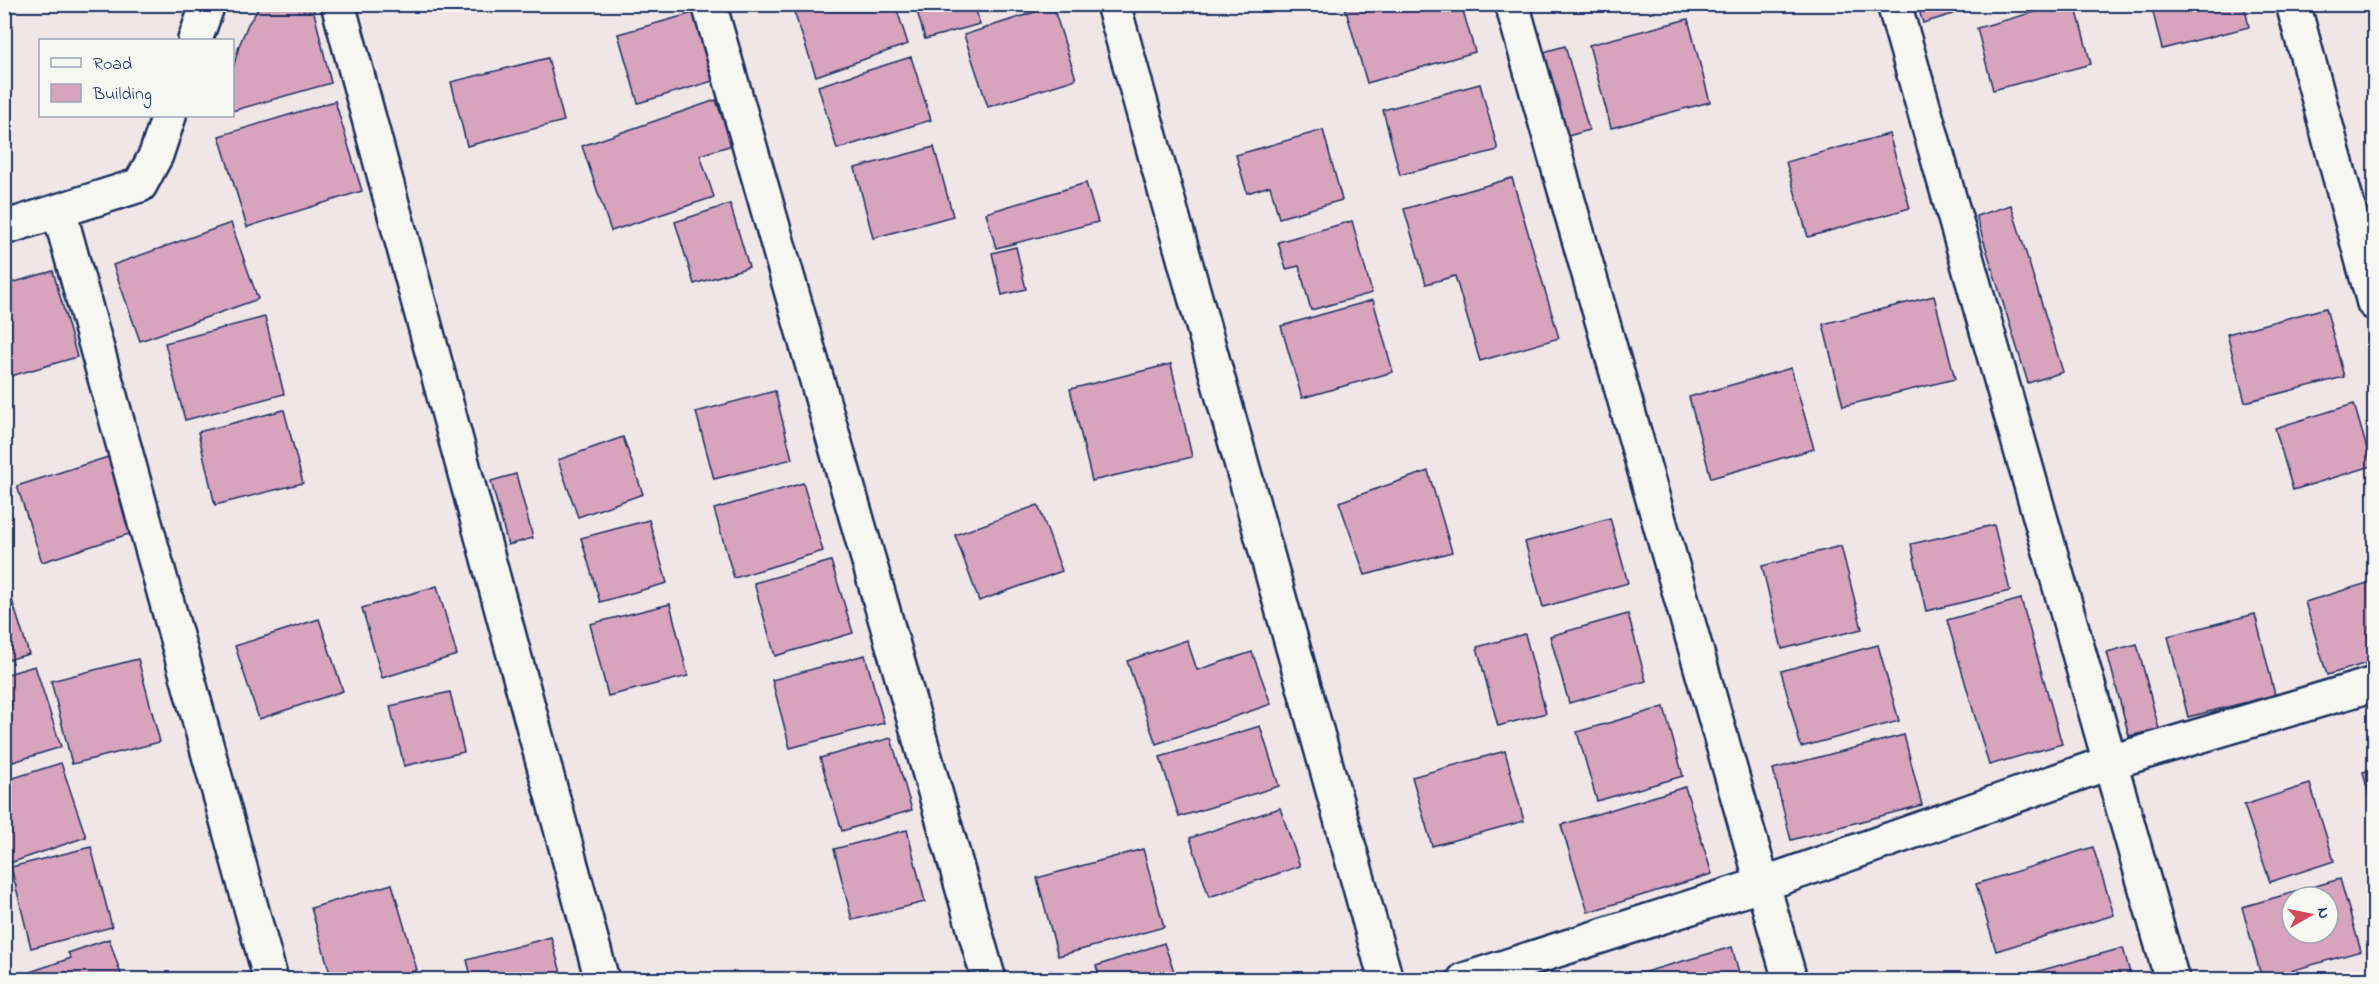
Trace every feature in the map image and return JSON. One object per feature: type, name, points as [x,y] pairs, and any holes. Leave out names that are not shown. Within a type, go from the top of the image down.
[{"type":"street","points":[[195,39],[208,4]]},
{"type":"street","points":[[338,4],[602,980]]},
{"type":"street","points":[[709,4],[988,980]]},
{"type":"street","points":[[1113,4],[1386,980]]},
{"type":"street","points":[[1512,4],[1790,980]]},
{"type":"street","points":[[1894,4],[2172,980]]},
{"type":"street","points":[[2293,4],[2374,303]]},
{"type":"street","points":[[4,228],[140,186],[156,155],[169,117]]},
{"type":"street","points":[[59,211],[270,980]]},
{"type":"street","points":[[1464,980],[1763,884],[2111,762],[2374,684]]},
{"type":"building","points":[[262,4],[312,4],[331,83],[234,110],[234,65],[248,24]]},
{"type":"building","points":[[808,4],[895,4],[908,44],[816,76],[793,9]]},
{"type":"building","points":[[915,4],[974,4],[980,24],[925,39]]},
{"type":"building","points":[[1344,4],[1461,4],[1475,52],[1367,83]]},
{"type":"building","points":[[1917,4],[1950,4],[1953,14],[1923,23]]},
{"type":"building","points":[[2064,4],[2075,4],[2091,64],[1993,90],[1977,28]]},
{"type":"building","points":[[2151,4],[2244,4],[2249,27],[2162,49]]},
{"type":"building","points":[[1053,6],[1076,79],[988,107],[964,35]]},
{"type":"building","points":[[704,10],[723,78],[638,103],[618,34]]},
{"type":"building","points":[[1688,19],[1710,102],[1611,128],[1589,45]]},
{"type":"building","points":[[1565,46],[1589,130],[1558,139],[1533,55]]},
{"type":"building","points":[[911,57],[931,120],[837,149],[818,86]]},
{"type":"building","points":[[548,58],[564,121],[467,146],[451,82]]},
{"type":"building","points":[[1480,84],[1498,150],[1400,175],[1383,110]]},
{"type":"building","points":[[716,100],[732,145],[700,155],[714,197],[611,231],[582,146]]},
{"type":"building","points":[[335,101],[362,191],[247,227],[219,136]]},
{"type":"building","points":[[1323,130],[1342,200],[1279,218],[1270,186],[1247,193],[1236,155]]},
{"type":"building","points":[[1889,134],[1910,208],[1808,237],[1786,162]]},
{"type":"building","points":[[934,147],[953,216],[873,238],[855,168]]},
{"type":"building","points":[[1512,178],[1559,338],[1480,361],[1455,276],[1426,284],[1404,209]]},
{"type":"building","points":[[1086,183],[1098,222],[996,248],[986,213]]},
{"type":"building","points":[[730,204],[749,267],[694,284],[675,222]]},
{"type":"building","points":[[2011,205],[2063,372],[2028,383],[1976,216]]},
{"type":"building","points":[[1352,221],[1372,293],[1311,310],[1299,266],[1286,269],[1278,242]]},
{"type":"building","points":[[231,223],[258,299],[140,341],[113,265]]},
{"type":"building","points":[[1016,247],[1026,289],[1002,295],[992,253]]},
{"type":"building","points":[[53,271],[77,357],[4,378],[4,285]]},
{"type":"building","points":[[1934,296],[1955,379],[1843,406],[1823,324]]},
{"type":"building","points":[[1373,300],[1393,372],[1302,398],[1281,326]]},
{"type":"building","points":[[2326,308],[2344,377],[2245,402],[2227,334]]},
{"type":"building","points":[[265,317],[284,394],[185,420],[165,343]]},
{"type":"building","points":[[1171,364],[1192,457],[1092,481],[1070,389]]},
{"type":"building","points":[[1791,368],[1814,449],[1711,478],[1689,397]]},
{"type":"building","points":[[775,391],[792,459],[714,479],[696,412]]},
{"type":"building","points":[[2354,404],[2372,466],[2293,490],[2275,428]]},
{"type":"building","points":[[284,410],[303,483],[215,505],[198,432]]},
{"type":"building","points":[[623,437],[643,494],[578,517],[558,460]]},
{"type":"building","points":[[108,457],[132,533],[42,562],[17,486]]},
{"type":"building","points":[[1428,471],[1452,552],[1365,575],[1339,502]]},
{"type":"building","points":[[516,474],[533,538],[508,545],[491,481]]},
{"type":"building","points":[[803,483],[823,551],[734,578],[714,509]]},
{"type":"building","points":[[1038,505],[1062,571],[979,601],[955,535]]},
{"type":"building","points":[[1610,518],[1628,583],[1543,607],[1525,542]]},
{"type":"building","points":[[649,520],[667,583],[600,602],[581,538]]},
{"type":"building","points":[[1994,525],[2010,591],[1926,611],[1911,544]]},
{"type":"building","points":[[1841,546],[1862,629],[1782,649],[1762,566]]},
{"type":"building","points":[[831,561],[853,633],[775,656],[754,583]]},
{"type":"building","points":[[2374,581],[2374,661],[2327,675],[2305,602]]},
{"type":"building","points":[[7,584],[29,654],[4,661],[4,585]]},
{"type":"building","points":[[437,586],[457,655],[382,678],[362,608]]},
{"type":"building","points":[[2021,599],[2062,744],[1989,765],[1947,620]]},
{"type":"building","points":[[670,604],[688,676],[608,696],[590,624]]},
{"type":"building","points":[[1628,614],[1646,681],[1569,703],[1550,636]]},
{"type":"building","points":[[2255,614],[2275,695],[2188,717],[2168,636]]},
{"type":"building","points":[[319,619],[343,691],[259,719],[235,646]]},
{"type":"building","points":[[1525,634],[1546,713],[1498,726],[1477,647]]},
{"type":"building","points":[[1187,640],[1197,670],[1252,652],[1271,704],[1156,744],[1127,661]]},
{"type":"building","points":[[2137,644],[2159,729],[2129,736],[2107,652]]},
{"type":"building","points":[[1878,645],[1899,721],[1801,747],[1781,671]]},
{"type":"building","points":[[865,655],[884,723],[790,748],[772,680]]},
{"type":"building","points":[[138,659],[160,742],[72,764],[51,681]]},
{"type":"building","points":[[35,666],[61,747],[13,762],[4,735],[4,675]]},
{"type":"building","points":[[450,692],[464,752],[404,766],[390,706]]},
{"type":"building","points":[[1664,707],[1683,776],[1597,801],[1577,732]]},
{"type":"building","points":[[1260,726],[1279,786],[1179,817],[1160,757]]},
{"type":"building","points":[[1904,735],[1922,805],[1791,840],[1773,769]]},
{"type":"building","points":[[891,738],[912,810],[842,831],[820,758]]},
{"type":"building","points":[[1505,751],[1524,821],[1432,846],[1412,777]]},
{"type":"building","points":[[61,763],[86,837],[7,864],[4,856],[4,781]]},
{"type":"building","points":[[2374,769],[2374,815],[2363,772]]},
{"type":"building","points":[[2310,784],[2334,861],[2270,882],[2244,805]]},
{"type":"building","points":[[1685,787],[1712,874],[1588,912],[1561,825]]},
{"type":"building","points":[[1280,808],[1300,866],[1209,897],[1190,838]]},
{"type":"building","points":[[907,830],[925,902],[852,920],[834,849]]},
{"type":"building","points":[[91,847],[112,927],[31,948],[11,867]]},
{"type":"building","points":[[2093,847],[2114,915],[1996,951],[1976,884]]},
{"type":"building","points":[[1143,849],[1164,927],[1058,956],[1037,878]]},
{"type":"building","points":[[2340,879],[2361,951],[2262,979],[2242,907],[2280,896],[2280,945],[2340,945],[2340,885],[2319,885]]},
{"type":"building","points":[[392,884],[417,970],[386,980],[332,980],[311,908]]},
{"type":"building","points":[[551,937],[563,980],[472,980],[467,960]]},
{"type":"building","points":[[109,939],[123,980],[26,980],[24,974],[71,958],[68,953]]},
{"type":"building","points":[[1164,943],[1177,980],[1101,980],[1096,966]]},
{"type":"building","points":[[1732,947],[1741,980],[1632,980],[1631,976]]},
{"type":"building","points":[[2123,948],[2132,980],[2025,980],[2024,975]]},
{"type":"building","points":[[1052,971],[1054,980],[1026,980],[1025,978]]}]
